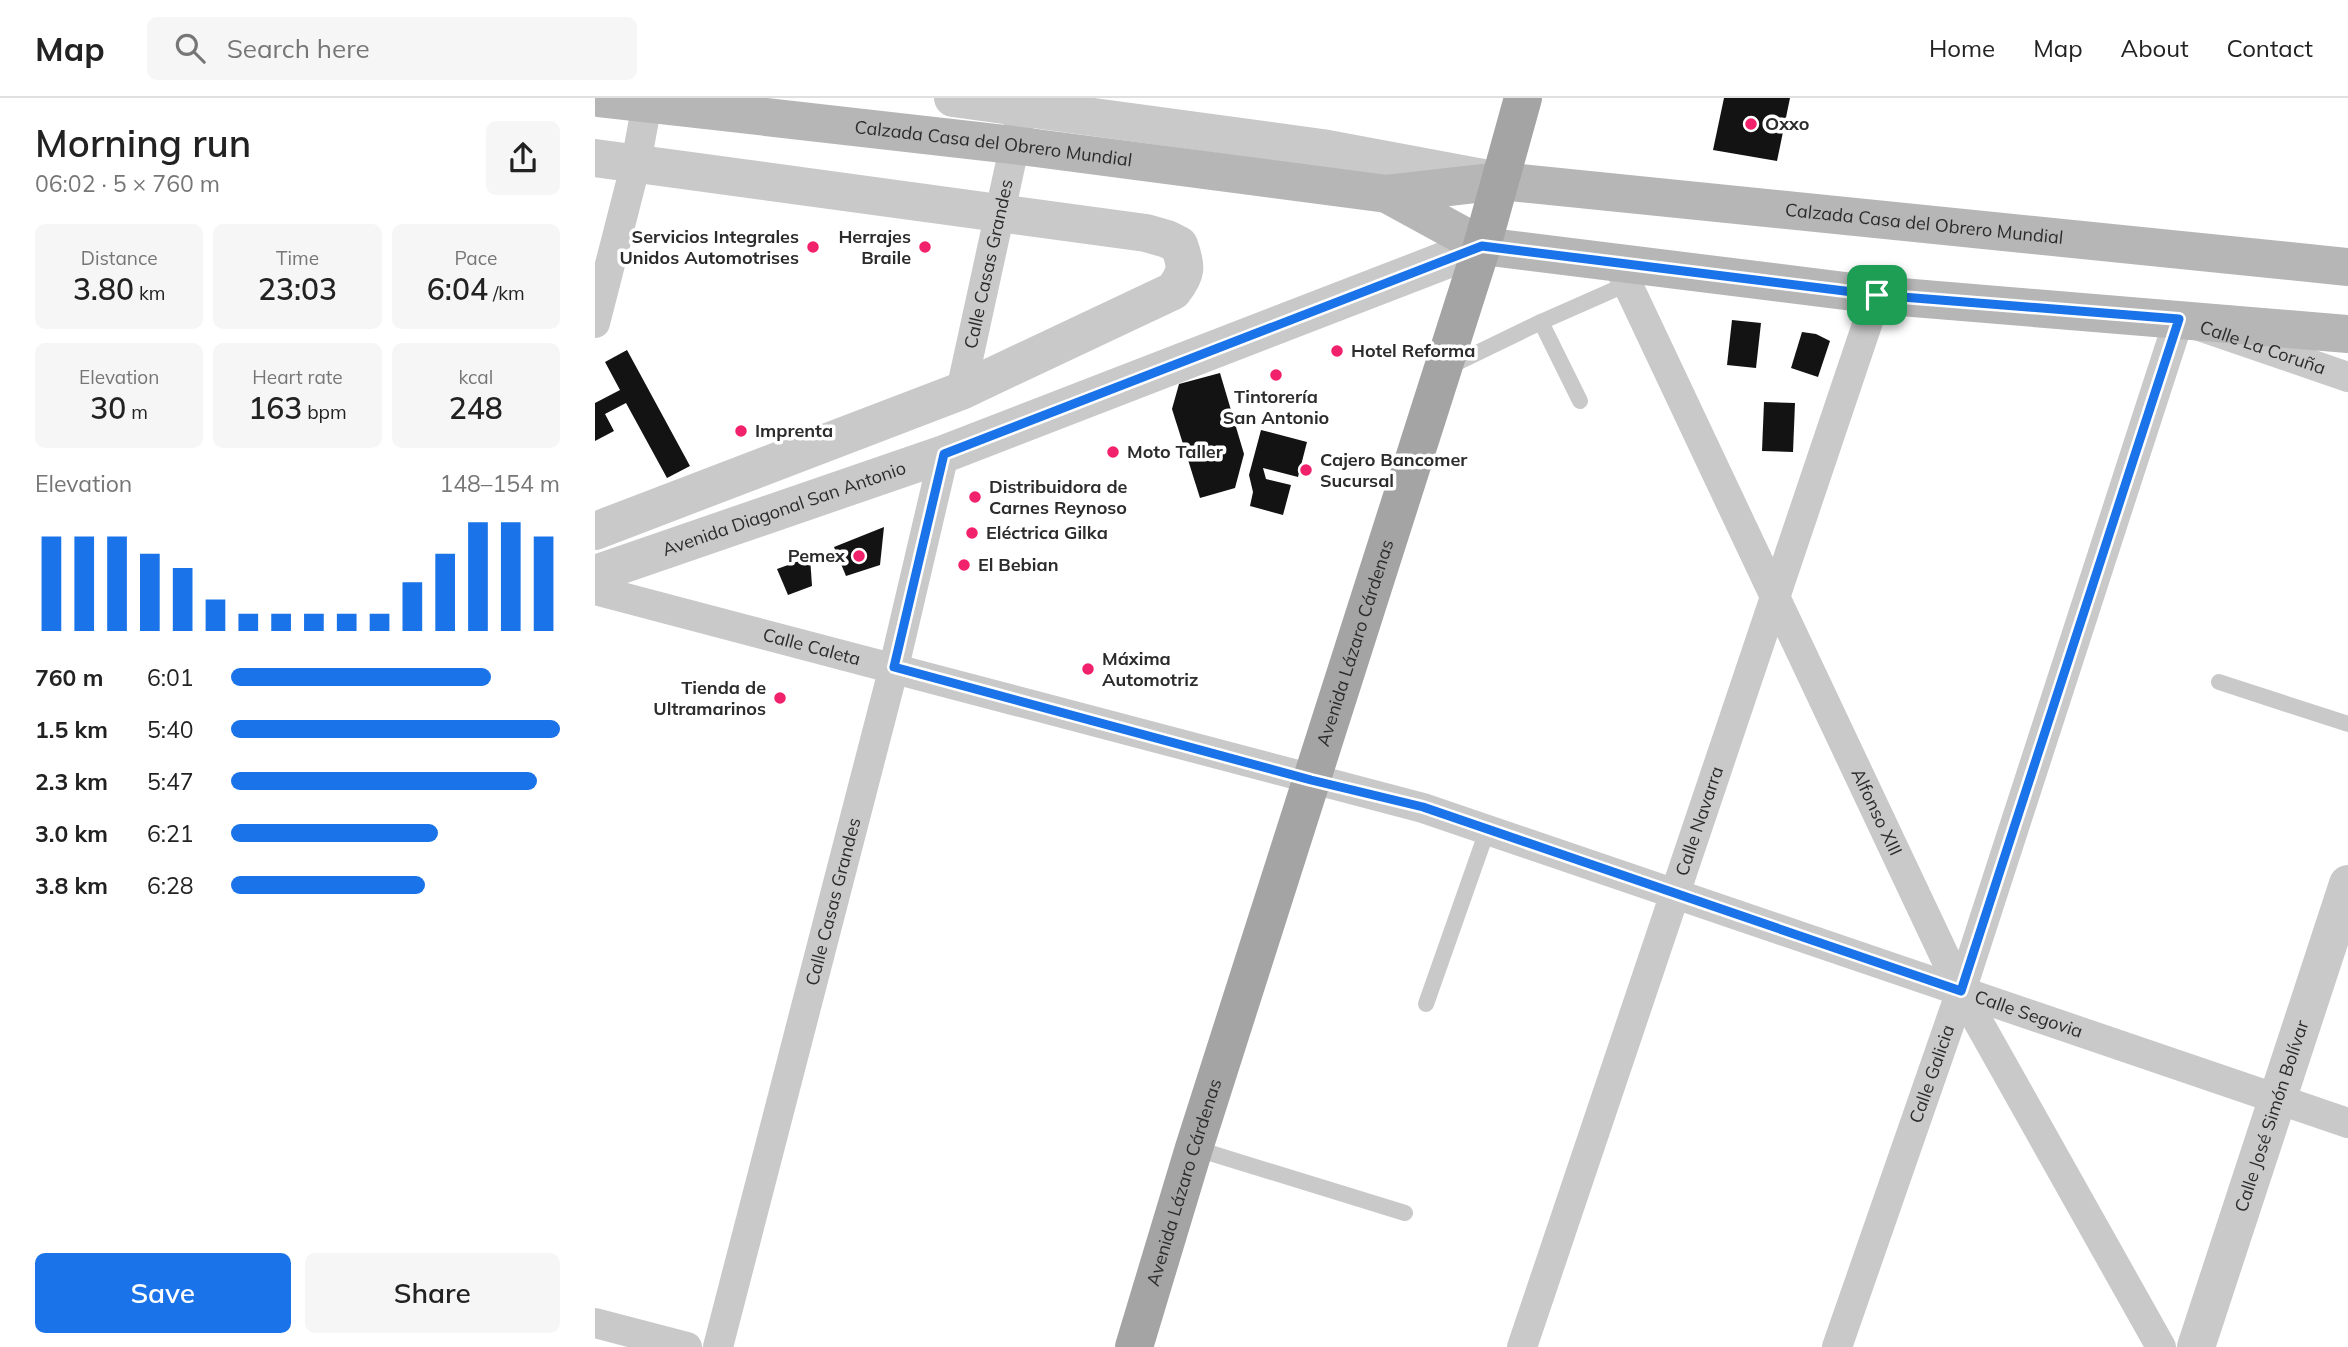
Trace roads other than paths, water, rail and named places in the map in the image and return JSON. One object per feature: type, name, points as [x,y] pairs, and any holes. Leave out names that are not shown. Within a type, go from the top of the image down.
[{"type":"main road","name":"Calzada Casa del Obrero Mundial","points":[[599,98],[648,101],[1013,145],[1387,194],[1501,181],[2348,267]]},
{"type":"main road","name":"Avenida Lázaro Cárdenas","points":[[1134,1347],[1194,1148],[1482,246],[1523,98]]},
{"type":"main road","name":"Calzada Casa del Obrero Mundial","points":[[1387,194],[1482,246],[1622,274],[2348,334]]},
{"type":"street","name":"Calzada Casa del Obrero Mundial","points":[[953,98],[1025,102],[1322,148],[1501,181]]},
{"type":"street","points":[[595,323],[636,163],[648,101]]},
{"type":"street","name":"Calle Casas Grandes","points":[[961,391],[1013,145],[1025,102]]},
{"type":"street","points":[[595,158],[1146,233],[1179,245],[1185,261],[1183,278],[1173,291],[961,391],[595,531]]},
{"type":"street","name":"Avenida Diagonal San Antonio","points":[[595,574],[944,454],[1482,246]]},
{"type":"street","name":"Alfonso XIII","points":[[1622,274],[1961,991],[2161,1347]]},
{"type":"street","name":"Calle Navarra","points":[[1522,1347],[1877,295]]},
{"type":"street","name":"Calle La Coruña","points":[[2179,319],[2348,377]]},
{"type":"street","name":"Calle Galicia","points":[[1837,1347],[1961,991],[2179,319]]},
{"type":"street","name":"Calle Casas Grandes","points":[[718,1347],[894,667],[944,454]]},
{"type":"street","name":"Calle Caleta","points":[[595,590],[894,667],[1311,780]]},
{"type":"street","name":"Calle Segovia","points":[[1311,780],[1423,807],[1488,828],[2348,1122]]},
{"type":"street","name":"Calle José Simón Bolívar","points":[[2196,1347],[2348,884]]},
{"type":"street","points":[[595,1323],[687,1347]]},
{"type":"lane","points":[[1442,370],[1541,322],[1622,274]]},
{"type":"lane","points":[[1541,322],[1580,401]]},
{"type":"lane","points":[[2219,682],[2348,724]]},
{"type":"lane","points":[[1426,1004],[1488,828]]},
{"type":"lane","points":[[1194,1148],[1405,1213]]},
{"type":"place","name":"Oxxo","points":[[1751,124]]},
{"type":"place","name":"Servicios Integrales Unidos Automotrises","points":[[813,247]]},
{"type":"place","name":"Herrajes Braile","points":[[925,247]]},
{"type":"place","name":"Hotel Reforma","points":[[1337,351]]},
{"type":"place","name":"Tintorería San Antonio","points":[[1276,375]]},
{"type":"place","name":"Imprenta","points":[[741,431]]},
{"type":"place","name":"Moto Taller","points":[[1113,452]]},
{"type":"place","name":"Cajero Bancomer Sucursal","points":[[1306,470]]},
{"type":"place","name":"Distribuidora de Carnes Reynoso","points":[[975,497]]},
{"type":"place","name":"Eléctrica Gilka","points":[[972,533]]},
{"type":"place","name":"Pemex","points":[[859,556]]},
{"type":"place","name":"El Bebian","points":[[964,565]]},
{"type":"place","name":"Máxima Automotriz","points":[[1088,669]]},
{"type":"place","name":"Tienda de Ultramarinos","points":[[780,698]]}]
